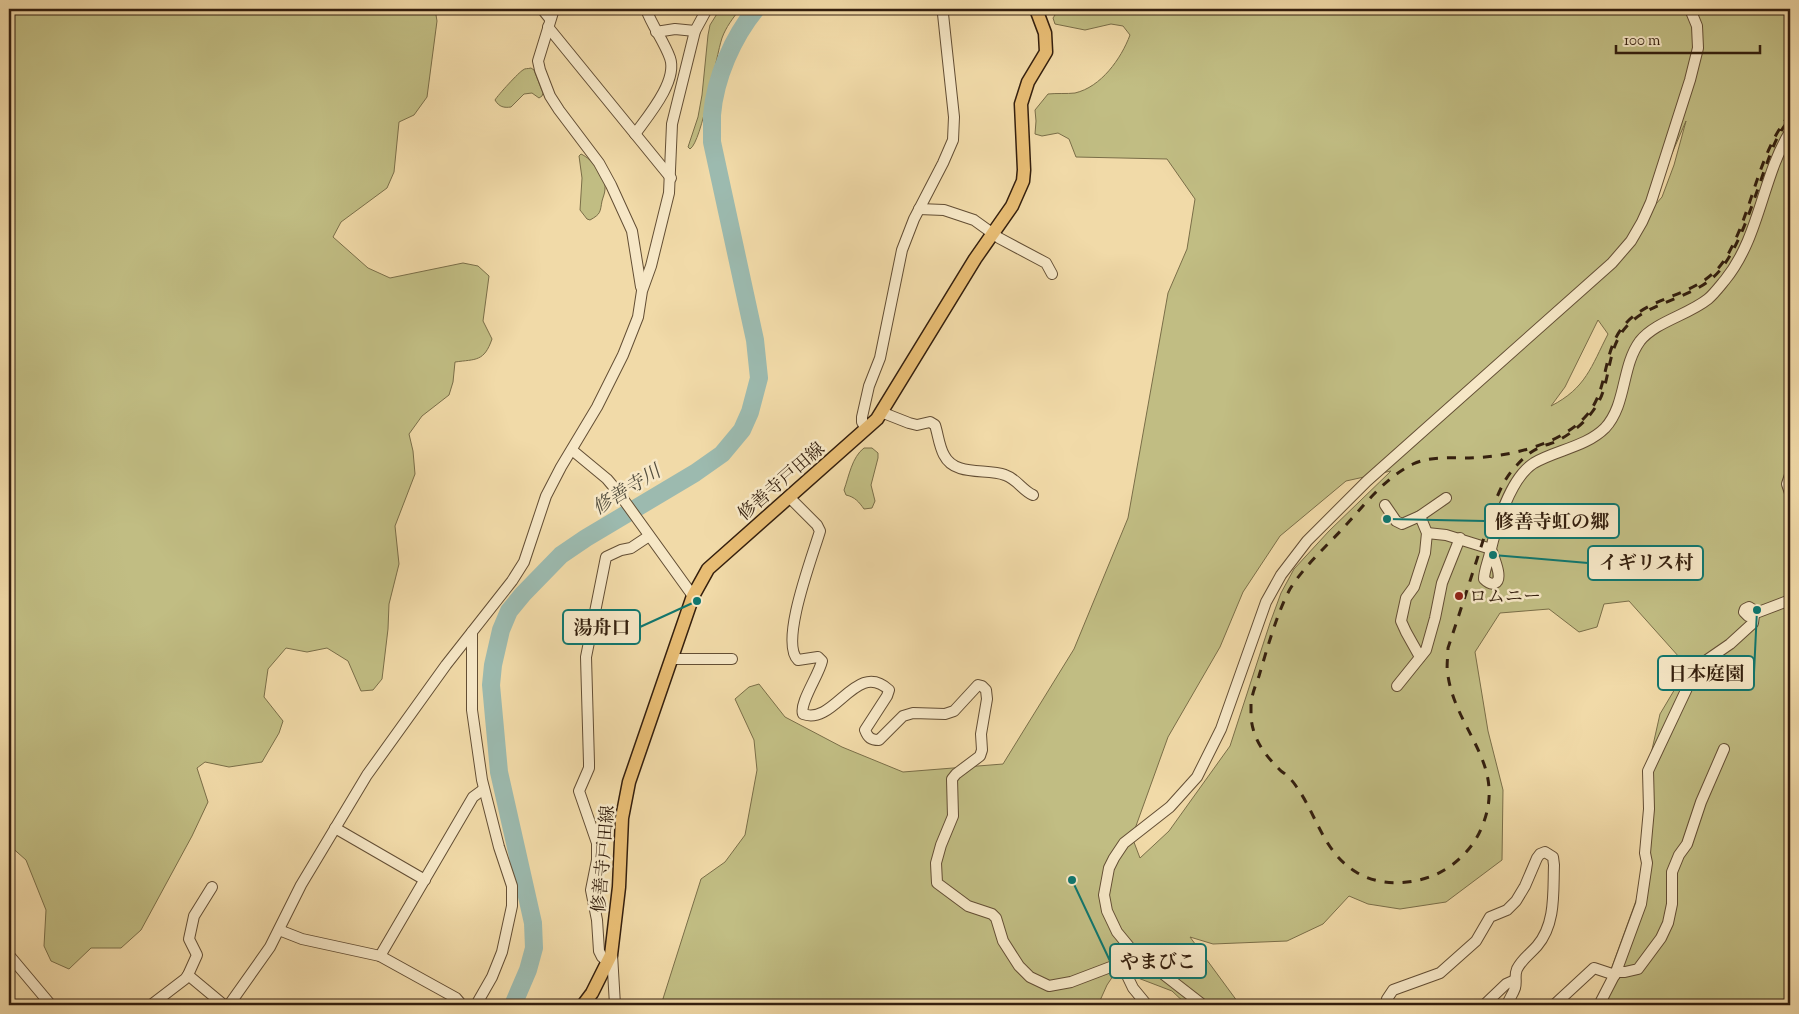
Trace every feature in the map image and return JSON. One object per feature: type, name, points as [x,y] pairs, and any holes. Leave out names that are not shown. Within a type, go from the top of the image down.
[{"type":"main road","name":"修善寺戸田線","points":[[583,1005],[592,993],[610,956],[620,887],[622,818],[629,782],[693,596],[708,569],[866,429],[881,412],[956,288],[1012,206],[1023,181],[1022,104],[1028,82],[1046,52],[1045,33],[1036,9]]},
{"type":"street","points":[[542,9],[549,23],[671,178]]},
{"type":"street","points":[[554,9],[538,61],[550,96],[558,110],[599,163],[632,231],[642,291]]},
{"type":"street","points":[[635,134],[666,87],[670,74],[671,60],[646,9]]},
{"type":"street","points":[[229,1005],[260,963],[301,885],[367,775],[411,712],[512,581],[524,562],[546,496],[596,408],[623,354],[638,317],[642,291],[664,217],[671,178],[669,157],[672,124],[695,31],[707,9]]},
{"type":"street","points":[[1203,1005],[1130,950],[1117,932],[1107,911],[1104,894],[1109,868],[1124,843],[1170,807],[1197,777],[1221,729],[1266,602],[1281,575],[1308,541],[1367,480],[1612,263],[1631,241],[1652,202],[1690,80],[1698,48],[1696,26],[1690,9]]},
{"type":"street","points":[[866,429],[863,425],[862,417],[880,358],[898,263],[919,208],[953,140],[954,117],[942,14]]},
{"type":"street","points":[[656,32],[675,29],[695,31]]},
{"type":"street","points":[[1427,533],[1460,538],[1491,549],[1500,515],[1523,474],[1534,464],[1581,443],[1604,429],[1610,421],[1621,396],[1632,355],[1641,340],[1654,330],[1707,300],[1735,266],[1747,242],[1778,156],[1790,132]]},
{"type":"street","points":[[919,208],[944,210],[974,220],[993,234],[1046,263],[1052,274]]},
{"type":"street","points":[[881,412],[914,424],[932,423],[943,454],[950,463],[968,470],[1005,474],[1033,496]]},
{"type":"street","points":[[572,450],[607,479],[618,492],[693,596]]},
{"type":"street","points":[[1790,475],[1787,484],[1790,493]]},
{"type":"street","points":[[789,497],[817,525],[820,531],[795,609],[792,631],[792,646],[795,657],[798,660],[818,656],[822,661],[802,708],[803,714],[811,716],[822,714],[857,686],[877,682],[890,690],[865,730],[867,736],[872,740],[879,740],[903,716],[913,713],[945,714],[954,711],[978,685],[982,686],[986,690],[987,699],[981,734],[982,750],[980,756],[952,779],[953,816],[940,844],[936,862],[937,882],[968,906],[992,914],[996,918],[1003,941],[1019,966],[1030,977],[1050,986],[1071,982],[1121,963],[1130,950]]},
{"type":"street","points":[[1385,505],[1396,521],[1402,524],[1420,516],[1446,498]]},
{"type":"street","points":[[1420,516],[1427,533],[1423,563],[1414,587],[1406,598],[1401,621],[1420,657]]},
{"type":"street","points":[[615,1005],[610,956],[602,957],[599,951],[597,920],[592,890],[597,860],[597,843],[579,791],[589,763],[586,657],[606,557],[621,550],[631,548],[649,536]]},
{"type":"street","points":[[1397,686],[1426,650],[1442,583],[1460,538]]},
{"type":"street","points":[[1600,1005],[1615,973],[1641,904],[1645,884],[1645,853],[1649,809],[1648,770],[1700,664],[1730,644],[1753,623],[1756,614],[1790,600]]},
{"type":"street","points":[[472,632],[472,710],[484,789],[499,847],[512,886],[512,906],[502,952],[492,977],[476,1005]]},
{"type":"street","points":[[672,659],[732,659]]},
{"type":"street","points":[[1554,1005],[1594,968],[1615,973],[1638,968],[1661,938],[1668,923],[1672,904],[1672,872],[1679,854],[1687,844],[1701,802],[1724,749]]},
{"type":"street","points":[[380,956],[472,797],[484,789]]},
{"type":"street","points":[[335,828],[424,880]]},
{"type":"street","points":[[1387,1005],[1393,990],[1436,975],[1476,941],[1490,917],[1507,910],[1516,902],[1537,858],[1544,852],[1553,857],[1554,864],[1552,914],[1544,935],[1537,946],[1521,961],[1514,978],[1515,987],[1507,1005]]},
{"type":"street","points":[[151,1005],[186,979],[197,954],[190,939],[194,916],[212,887]]},
{"type":"street","points":[[279,930],[302,939],[380,956],[456,998],[462,1005]]},
{"type":"street","points":[[9,955],[51,1005]]},
{"type":"street","points":[[1121,963],[1133,988],[1147,1005]]},
{"type":"street","points":[[188,975],[224,1005]]},
{"type":"street","points":[[1484,1005],[1506,984],[1515,980]]},
{"type":"shaded area","points":[[9,9],[435,9],[437,21],[427,97],[414,115],[399,122],[394,172],[387,188],[341,222],[333,237],[368,268],[390,278],[463,263],[478,266],[489,276],[483,321],[492,339],[486,352],[478,358],[455,362],[453,382],[449,395],[422,416],[409,434],[415,474],[395,526],[399,564],[389,604],[382,679],[373,690],[361,691],[348,661],[327,648],[307,652],[286,648],[268,669],[264,697],[283,721],[279,733],[262,762],[229,767],[205,762],[197,768],[208,802],[192,836],[141,930],[121,948],[91,948],[69,969],[51,961],[44,946],[46,910],[26,860],[9,845]]},
{"type":"shaded area","points":[[720,9],[740,9],[722,38],[704,116],[695,143],[690,149],[688,147],[698,117],[702,95],[710,25]]},
{"type":"shaded area","points":[[1059,9],[1790,9],[1790,1005],[1598,1005],[1645,876],[1647,772],[1660,714],[1688,667],[1629,601],[1604,604],[1597,627],[1579,632],[1549,609],[1500,613],[1475,652],[1488,731],[1503,790],[1502,860],[1446,902],[1400,909],[1368,904],[1349,896],[1323,924],[1287,941],[1213,944],[1190,937],[1240,1005],[1187,1005],[1172,991],[1117,970],[1107,985],[1098,1005],[661,1005],[701,879],[725,862],[745,835],[757,770],[754,740],[735,699],[749,687],[759,684],[785,717],[842,747],[903,772],[1003,764],[1074,649],[1128,518],[1168,293],[1187,249],[1195,199],[1167,159],[1076,157],[1069,139],[1058,133],[1042,136],[1035,134],[1035,110],[1048,94],[1075,93],[1093,85],[1109,71],[1130,35],[1123,26],[1111,24],[1085,30],[1055,24],[1053,18]],"holes":[[[1686,121],[1674,165],[1662,197],[1644,218]],[[1598,320],[1608,334],[1592,367],[1572,392],[1551,406],[1565,387]],[[1391,471],[1329,531],[1294,569],[1281,593],[1270,623],[1230,746],[1169,831],[1140,858],[1132,837],[1168,737],[1220,647],[1243,592],[1280,536],[1346,481]]]},
{"type":"shaded area","points":[[531,68],[534,70],[543,93],[542,96],[539,98],[532,93],[524,94],[511,107],[500,106],[495,100],[521,72]]},
{"type":"shaded area","points":[[581,154],[598,168],[605,184],[605,192],[599,212],[590,220],[580,210],[582,178],[579,156]]},
{"type":"shaded area","points":[[864,448],[872,448],[878,453],[878,458],[871,485],[875,501],[872,508],[864,509],[856,500],[846,495],[844,490],[854,462]]},
{"type":"waterway","name":"修善寺川","points":[[513,1005],[528,970],[534,948],[533,923],[499,772],[491,685],[493,665],[501,630],[509,611],[561,555],[695,473],[722,454],[742,430],[750,412],[759,378],[755,340],[712,142],[712,115],[717,87],[726,59],[740,32],[756,9]]},
{"type":"railway","points":[[1790,114],[1779,130],[1762,165],[1743,221],[1727,256],[1706,279],[1693,287],[1653,304],[1628,321],[1619,332],[1613,344],[1599,393],[1594,405],[1586,416],[1562,435],[1532,448],[1500,455],[1440,458],[1413,464],[1385,483],[1369,499],[1309,564],[1290,589],[1277,620],[1253,693],[1251,703],[1252,725],[1261,747],[1275,765],[1296,786],[1328,844],[1345,864],[1356,872],[1375,880],[1396,883],[1427,878],[1457,861],[1478,836],[1488,807],[1489,787],[1485,768],[1478,750],[1453,696],[1447,673],[1448,648],[1499,493],[1510,473],[1519,462],[1531,452],[1555,442],[1577,428],[1595,408],[1601,398],[1612,353],[1622,332],[1631,322],[1641,314],[1701,286],[1712,279],[1721,269],[1741,233],[1776,141],[1790,119]]},
{"type":"place","name":"修善寺虹の郷","points":[[1387,519]]},
{"type":"place","name":"イギリス村","points":[[1493,555]]},
{"type":"place","name":"ロムニー","points":[[1459,596]]},
{"type":"place","name":"湯舟口","points":[[697,601]]},
{"type":"place","name":"日本庭園","points":[[1757,610]]},
{"type":"place","name":"やまびこ","points":[[1072,880]]}]
